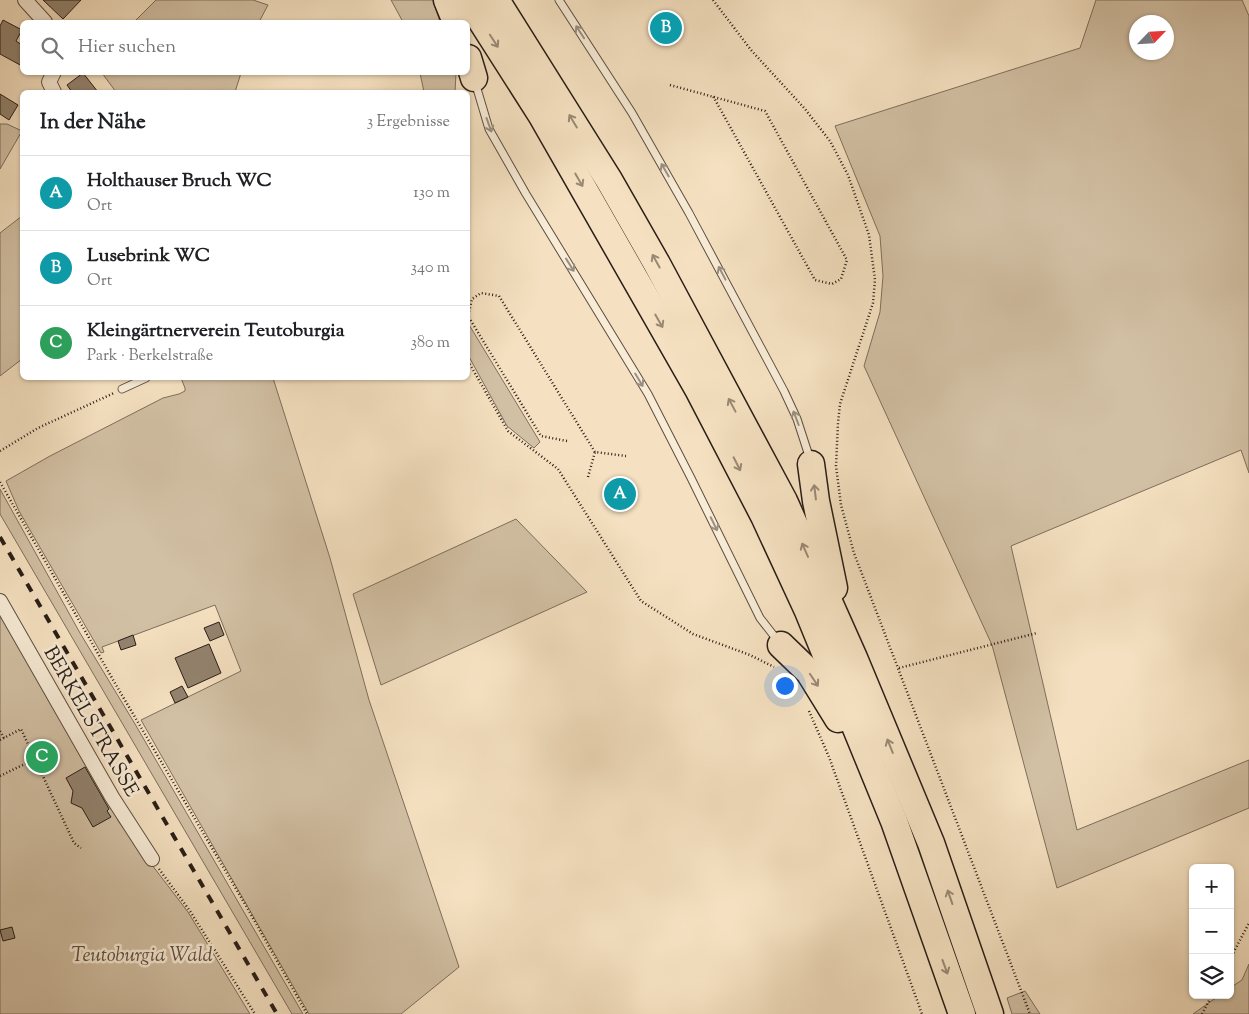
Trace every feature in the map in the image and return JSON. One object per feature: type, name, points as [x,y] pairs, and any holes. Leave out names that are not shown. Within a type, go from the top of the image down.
[{"type":"highway","points":[[447,0],[455,20]]},
{"type":"highway","points":[[468,0],[542,116],[698,389],[764,516],[808,611],[894,822],[962,1014]]},
{"type":"highway","points":[[496,0],[609,180],[657,264],[784,501],[854,658],[930,843],[990,1014]]},
{"type":"highway","points":[[811,464],[816,502],[834,586],[854,658]]},
{"type":"highway","points":[[780,657],[809,672],[822,691],[894,822]]},
{"type":"street","points":[[24,0],[43,20]]},
{"type":"street","points":[[52,75],[49,82],[53,90]]},
{"type":"street","name":"BERKELSTRASSE","points":[[0,601],[112,797],[152,859]]},
{"type":"lane","points":[[559,0],[632,113],[689,212],[784,391],[797,419],[811,464]]},
{"type":"lane","points":[[471,68],[489,129],[526,194],[648,394],[780,657]]},
{"type":"lane","points":[[122,389],[142,380]]},
{"type":"path","points":[[713,0],[750,50],[805,109],[830,140],[848,175],[870,235],[875,280],[873,303],[840,404],[836,466],[841,505],[854,553],[1030,1014]]},
{"type":"path","points":[[670,85],[713,96],[765,111],[847,260],[841,279],[832,284],[815,280],[713,96]]},
{"type":"path","points":[[470,308],[472,299],[481,293],[499,296],[595,452],[588,477]]},
{"type":"path","points":[[470,319],[541,436],[567,441]]},
{"type":"path","points":[[470,364],[508,431],[558,469],[641,601],[693,634],[750,655],[780,657]]},
{"type":"path","points":[[0,450],[38,428],[122,389]]},
{"type":"path","points":[[595,452],[626,456]]},
{"type":"path","points":[[0,482],[307,1014]]},
{"type":"path","points":[[899,668],[1037,633]]},
{"type":"path","points":[[806,705],[828,757],[922,1014]]},
{"type":"path","points":[[0,740],[21,729],[74,843],[81,848]]},
{"type":"path","points":[[0,731],[4,738]]},
{"type":"path","points":[[0,776],[35,759]]},
{"type":"path","points":[[152,859],[190,911],[255,1014]]},
{"type":"path","points":[[1233,954],[1249,923]]},
{"type":"path","points":[[1202,1014],[1210,999]]},
{"type":"green space","points":[[156,0],[253,0],[268,5],[260,20],[136,20]]},
{"type":"green space","points":[[391,0],[433,0],[439,20],[402,20]]},
{"type":"green space","points":[[1096,0],[1242,0],[1249,16],[1249,473],[1241,450],[1011,546],[1077,830],[1249,760],[1249,808],[1057,888],[992,645],[864,366],[880,312],[883,276],[880,236],[835,126],[1080,48]]},
{"type":"green space","points":[[103,75],[240,75],[236,90],[115,90]]},
{"type":"green space","points":[[420,75],[456,75],[455,90],[424,90]]},
{"type":"green space","points":[[0,124],[7,124],[20,130],[20,134],[0,169]]},
{"type":"green space","points":[[20,218],[20,361],[0,376],[0,233]]},
{"type":"green space","points":[[470,326],[540,442],[534,448],[507,426],[470,359]]},
{"type":"green space","points":[[182,380],[274,380],[330,558],[369,700],[459,967],[401,1014],[309,1014],[141,720],[241,671],[215,605],[102,647],[104,652],[101,653],[19,511],[6,481],[50,456],[163,398],[185,391]]},
{"type":"green space","points":[[0,489],[80,633],[303,1014],[292,1014],[0,514]]},
{"type":"green space","points":[[516,519],[587,592],[381,685],[353,594]]},
{"type":"green space","name":"Teutoburgia Wald","points":[[0,607],[119,822],[188,912],[250,1014],[0,1014]]},
{"type":"green space","points":[[1249,964],[1249,1014],[1193,1014],[1214,999],[1234,999],[1234,985],[1242,980]]},
{"type":"green space","points":[[1025,991],[1040,1014],[1012,1014],[1007,998]]},
{"type":"building","points":[[43,0],[81,0],[63,19]]},
{"type":"building","points":[[668,17],[677,31],[664,40],[655,25]]},
{"type":"building","points":[[3,20],[20,29],[16,41],[20,44],[20,65],[0,54],[0,26]]},
{"type":"building","points":[[80,75],[85,75],[96,90],[71,90],[67,85]]},
{"type":"building","points":[[0,94],[18,105],[9,120],[0,114]]},
{"type":"building","points":[[623,483],[630,499],[617,505],[610,489]]},
{"type":"building","points":[[219,622],[224,635],[210,641],[204,628]]},
{"type":"building","points":[[133,635],[136,645],[121,650],[118,641]]},
{"type":"building","points":[[209,644],[221,673],[188,688],[175,658]]},
{"type":"building","points":[[182,686],[188,697],[175,703],[170,692]]},
{"type":"building","points":[[85,767],[109,809],[107,811],[111,817],[93,827],[82,808],[71,803],[73,791],[66,778]]},
{"type":"building","points":[[12,927],[15,938],[3,941],[0,930]]},
{"type":"railway","points":[[0,537],[277,1014]]},
{"type":"place","name":"Lusebrink WC","points":[[666,28]]},
{"type":"place","name":"Holthauser Bruch WC","points":[[620,494]]},
{"type":"place","name":"Kleingärtnerverein Teutoburgia","points":[[42,757]]}]
